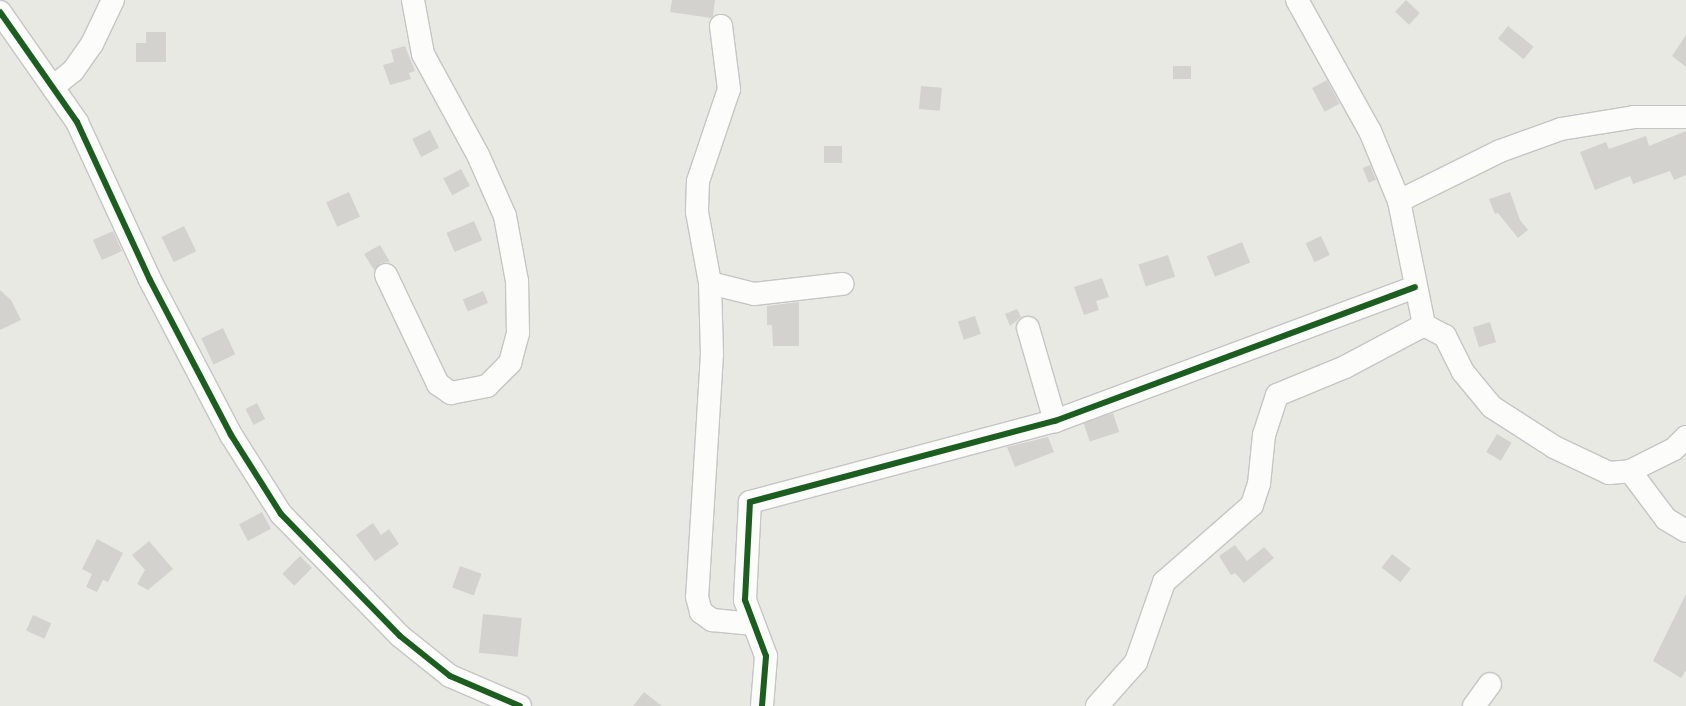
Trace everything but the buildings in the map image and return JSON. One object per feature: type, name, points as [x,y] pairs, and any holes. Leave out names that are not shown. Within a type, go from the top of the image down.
[{"type":"street","points":[[53,87],[73,71],[92,44],[113,0]]},
{"type":"street","points":[[386,275],[438,384],[451,393],[487,386],[510,363],[518,333],[517,281],[505,216],[478,154],[423,54],[413,0]]},
{"type":"street","points":[[1297,0],[1370,132],[1399,202],[1424,325]]},
{"type":"street","points":[[0,12],[77,122],[150,280],[231,435],[281,514],[400,636],[450,676],[520,706]]},
{"type":"street","points":[[721,26],[729,89],[698,181],[697,212],[710,283],[712,354],[697,597],[701,612],[712,620],[754,624]]},
{"type":"street","points":[[1399,202],[1500,151],[1561,129],[1634,117],[1686,117]]},
{"type":"street","points":[[710,283],[754,294],[842,284]]},
{"type":"street","points":[[762,706],[766,656],[745,600],[750,502],[1055,421],[1415,287]]},
{"type":"street","points":[[1424,325],[1446,336],[1463,372],[1492,407],[1554,447],[1609,473],[1630,471],[1682,448]]},
{"type":"street","points":[[1097,706],[1136,662],[1164,582],[1252,505],[1259,484],[1264,435],[1277,395],[1346,367],[1424,325]]},
{"type":"street","points":[[1028,328],[1055,421]]},
{"type":"street","points":[[1630,471],[1666,519],[1686,531]]},
{"type":"street","points":[[1474,706],[1490,684]]},
{"type":"cycle path","points":[[0,12],[77,122],[150,280],[231,435],[281,514],[400,636],[450,676],[520,706]]},
{"type":"cycle path","points":[[762,706],[766,656],[745,600],[750,502],[1055,421],[1415,287]]}]
